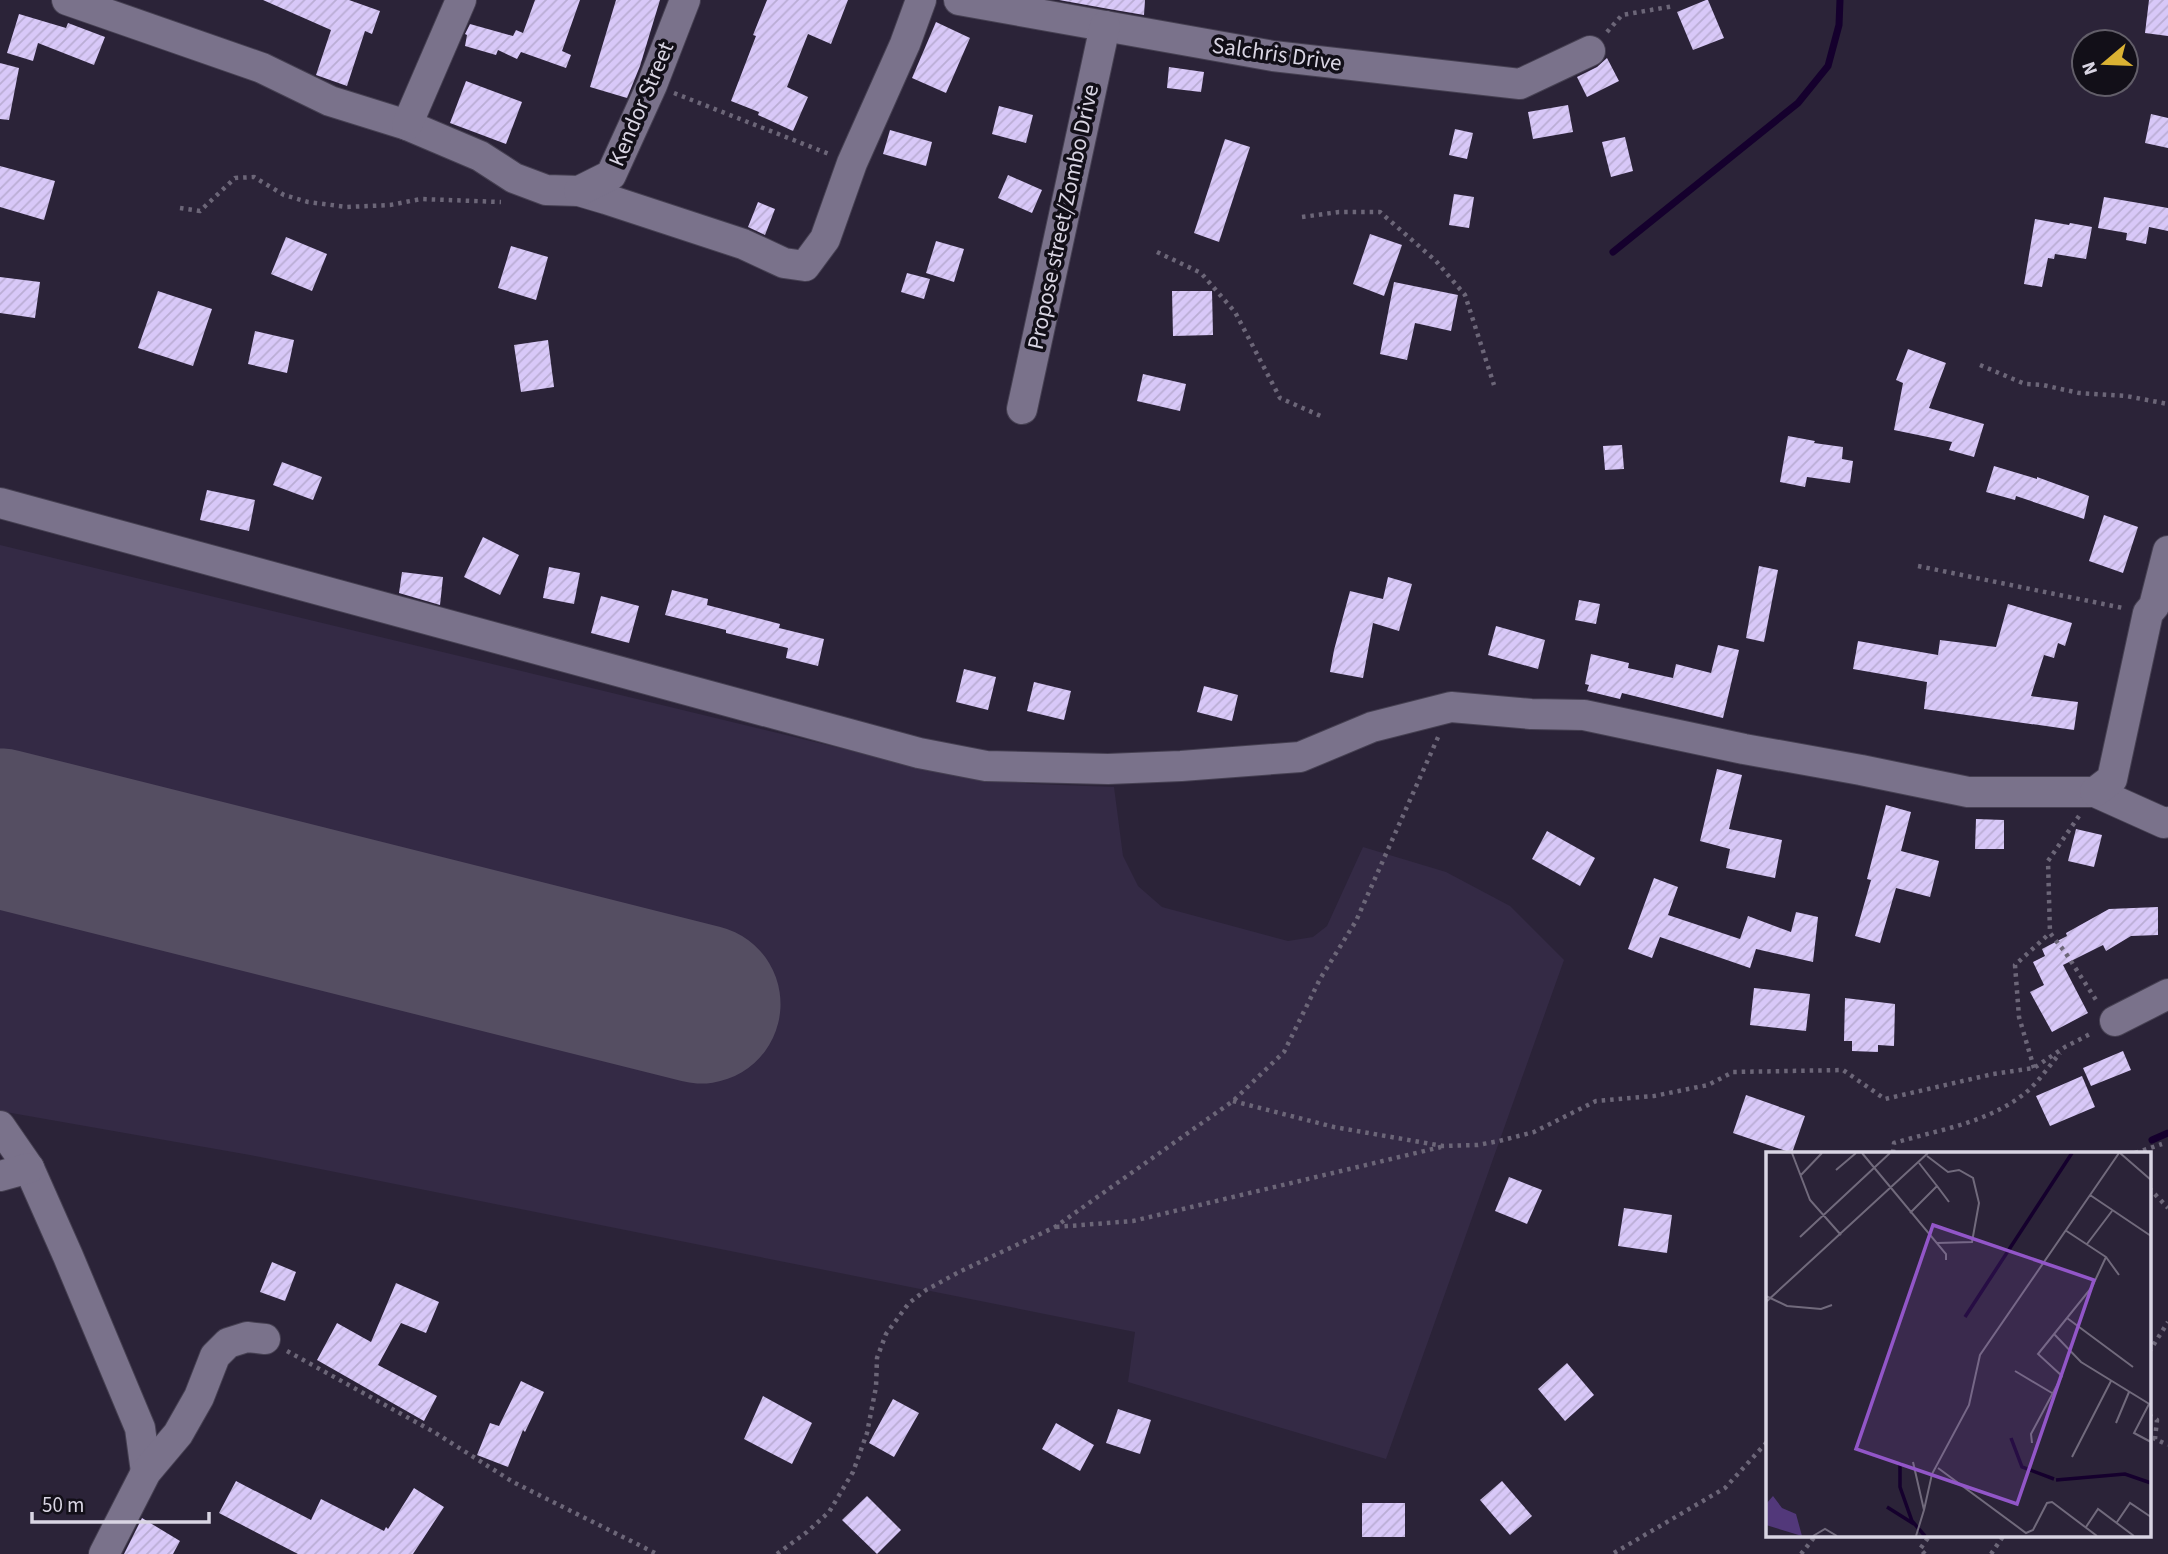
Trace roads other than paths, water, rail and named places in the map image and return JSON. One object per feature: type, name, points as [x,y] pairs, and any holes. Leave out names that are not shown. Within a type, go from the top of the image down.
[{"type":"street","points":[[67,0],[262,68],[330,101],[407,125],[480,156],[514,178],[546,190],[579,191],[710,232],[783,263],[805,266],[825,239],[852,163],[900,56],[921,0]]},
{"type":"street","points":[[407,125],[461,0]]},
{"type":"street","name":"Kendor Street","points":[[579,191],[611,175],[652,85],[685,0]]},
{"type":"street","name":"Salchris Drive","points":[[960,0],[1273,56],[1520,83],[1590,51]]},
{"type":"street","name":"Propose street/Zombo Drive","points":[[1022,409],[1105,26]]},
{"type":"street","points":[[0,503],[919,753],[986,766],[1108,769],[1300,757],[1372,727],[1451,708],[1584,715],[1968,792],[2095,792],[2168,822]]},
{"type":"street","points":[[2095,792],[2112,779],[2148,613],[2154,606],[2168,551]]},
{"type":"street","points":[[2115,1021],[2168,994]]},
{"type":"street","points":[[0,1126],[29,1168],[68,1256],[140,1428],[146,1472]]},
{"type":"street","points":[[0,1176],[29,1168]]},
{"type":"street","points":[[104,1554],[146,1472],[178,1434],[199,1397],[215,1356],[228,1343],[247,1337],[265,1339]]},
{"type":"waterway","points":[[1613,252],[1798,103],[1828,66],[1839,25],[1840,0]]},
{"type":"waterway","points":[[2152,1140],[2168,1133]]}]
